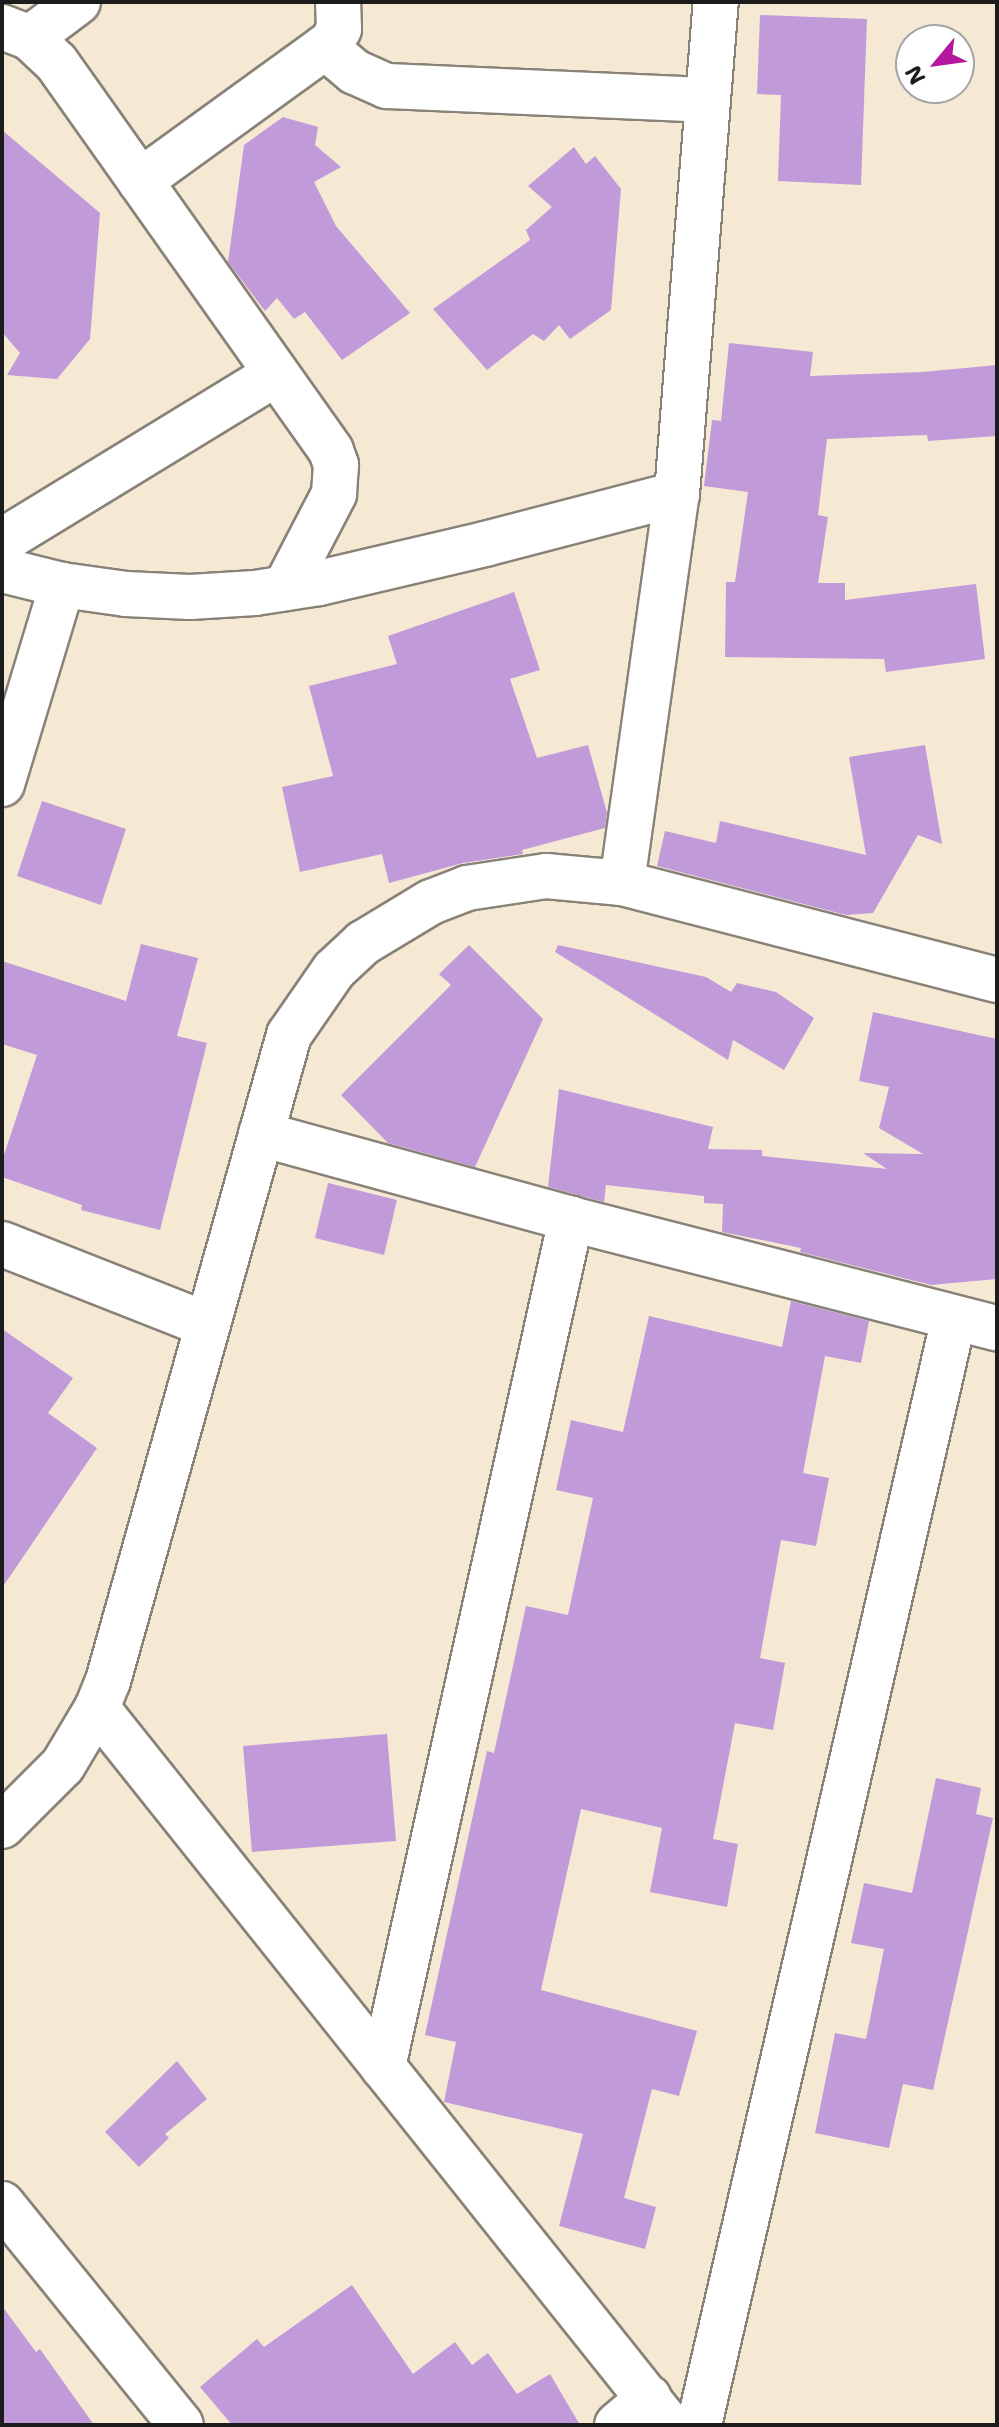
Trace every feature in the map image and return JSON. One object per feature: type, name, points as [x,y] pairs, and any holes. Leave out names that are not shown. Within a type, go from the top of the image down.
[{"type":"street","points":[[78,2],[16,33],[56,62],[331,451],[336,479],[328,507],[285,588]]},
{"type":"street","points":[[140,181],[332,42],[339,29],[338,2]]},
{"type":"street","points":[[622,883],[677,494],[716,2]]},
{"type":"street","points":[[325,47],[355,72],[387,86],[706,100]]},
{"type":"street","points":[[2,541],[276,374]]},
{"type":"street","points":[[2,570],[62,585],[126,594],[190,597],[285,588],[485,544],[677,494]]},
{"type":"street","points":[[2,784],[62,585]]},
{"type":"street","points":[[2,1826],[63,1765],[97,1708],[108,1681],[289,1035],[309,1001],[344,961],[395,920],[455,892],[506,880],[546,876],[622,883],[997,980]]},
{"type":"street","points":[[261,1134],[571,1219],[997,1328]]},
{"type":"street","points":[[383,2067],[571,1219]]},
{"type":"street","points":[[2,1244],[208,1325]]},
{"type":"street","points":[[699,2425],[954,1318]]},
{"type":"street","points":[[97,1708],[383,2067],[645,2416]]},
{"type":"street","points":[[2,2204],[16,2248],[181,2425]]},
{"type":"building","points":[[760,15],[867,19],[861,185],[778,181],[781,95],[757,94]]},
{"type":"building","points":[[283,117],[318,127],[315,145],[341,167],[314,182],[336,226],[410,313],[342,360],[305,312],[294,319],[277,298],[265,311],[228,262],[244,145]]},
{"type":"building","points":[[2,130],[100,213],[90,339],[57,379],[7,375],[20,353],[2,332]]},
{"type":"building","points":[[574,147],[586,164],[595,156],[621,189],[611,310],[570,339],[559,325],[544,341],[533,334],[487,370],[433,309],[530,240],[526,230],[552,207],[528,186]]},
{"type":"building","points":[[729,343],[813,352],[810,376],[922,372],[997,365],[997,436],[928,441],[927,435],[827,439],[818,515],[828,517],[818,583],[845,583],[845,600],[976,584],[985,659],[886,672],[884,659],[725,657],[726,582],[735,582],[748,492],[704,486],[712,420],[721,421]]},
{"type":"building","points":[[514,592],[540,670],[510,679],[537,758],[588,745],[607,813],[605,828],[522,850],[523,854],[463,863],[389,883],[382,854],[300,872],[282,787],[333,776],[309,686],[397,664],[388,636]]},
{"type":"building","points":[[925,745],[942,844],[918,835],[873,913],[846,915],[657,866],[665,831],[716,843],[720,821],[866,855],[849,757]]},
{"type":"building","points":[[42,801],[126,829],[101,905],[17,876]]},
{"type":"building","points":[[141,944],[198,958],[177,1036],[207,1043],[160,1230],[81,1210],[82,1205],[2,1177],[2,1161],[37,1055],[2,1044],[2,961],[126,1001]]},
{"type":"building","points":[[469,945],[543,1019],[475,1167],[388,1143],[341,1095],[451,985],[439,974]]},
{"type":"building","points":[[558,945],[706,977],[731,992],[737,983],[776,992],[814,1018],[784,1070],[733,1040],[728,1060],[555,952]]},
{"type":"building","points":[[873,1012],[997,1039],[997,1279],[931,1285],[800,1252],[801,1248],[722,1232],[723,1204],[704,1203],[704,1196],[606,1185],[604,1202],[548,1187],[559,1089],[713,1127],[708,1149],[762,1150],[762,1156],[887,1169],[863,1153],[923,1154],[879,1128],[889,1087],[859,1081]]},
{"type":"building","points":[[328,1183],[397,1200],[384,1255],[315,1238]]},
{"type":"building","points":[[791,1301],[869,1321],[861,1363],[825,1356],[803,1473],[829,1478],[816,1546],[781,1540],[760,1658],[785,1663],[773,1730],[735,1723],[713,1839],[738,1844],[727,1907],[650,1892],[662,1828],[581,1809],[541,1990],[697,2031],[679,2096],[652,2089],[624,2198],[656,2207],[645,2249],[559,2226],[583,2134],[444,2102],[456,2042],[425,2035],[487,1751],[494,1753],[526,1606],[568,1615],[593,1498],[556,1490],[571,1420],[623,1432],[649,1316],[782,1347]]},
{"type":"building","points":[[2,1329],[73,1378],[48,1413],[97,1448],[2,1588]]},
{"type":"building","points":[[387,1734],[396,1841],[252,1852],[243,1746]]},
{"type":"building","points":[[936,1778],[981,1788],[976,1814],[993,1818],[933,2090],[903,2084],[889,2148],[815,2133],[835,2033],[866,2039],[884,1949],[851,1943],[864,1883],[912,1893]]},
{"type":"building","points":[[177,2061],[207,2099],[165,2134],[169,2138],[139,2167],[105,2132]]},
{"type":"building","points":[[352,2285],[413,2374],[455,2342],[472,2365],[488,2353],[517,2394],[550,2374],[580,2425],[232,2425],[200,2387],[257,2339],[264,2347]]},
{"type":"building","points":[[2,2306],[36,2352],[40,2349],[94,2425],[2,2425]]}]
